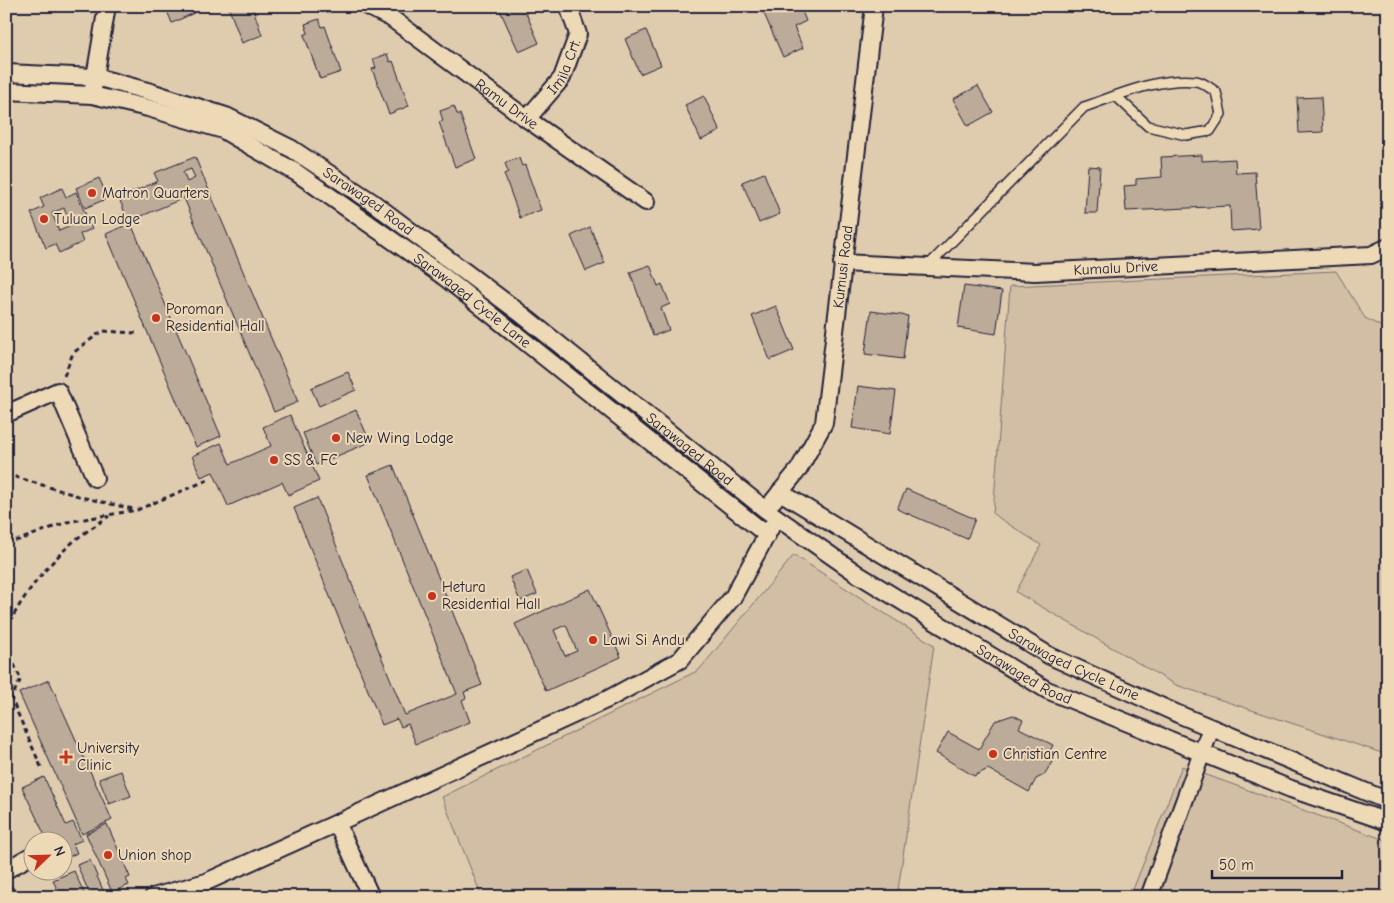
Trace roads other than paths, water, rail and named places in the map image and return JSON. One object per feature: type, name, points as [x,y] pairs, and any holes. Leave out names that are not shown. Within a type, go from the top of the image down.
[{"type":"street","points":[[92,95],[107,6]]},
{"type":"street","name":"Ramu Drive","points":[[367,6],[391,18],[527,119],[646,202]]},
{"type":"street","name":"Imila Crt.","points":[[527,119],[562,78],[578,34],[568,6]]},
{"type":"street","name":"Kumusi Road","points":[[154,897],[206,882],[608,699],[680,660],[734,597],[767,535],[771,514],[780,492],[799,468],[824,422],[874,6]]},
{"type":"street","name":"Sarawaged Road","points":[[6,73],[96,77],[226,116],[292,149],[372,202],[520,313],[771,514],[859,575],[1047,690],[1291,789],[1388,822]]},
{"type":"street","name":"Sarawaged Cycle Lane","points":[[6,92],[92,95],[148,108],[223,130],[297,173],[374,225],[443,276],[767,535]]},
{"type":"street","name":"Kumalu Drive","points":[[842,263],[1034,272],[1371,255],[1388,247]]},
{"type":"street","points":[[6,414],[58,392],[95,478]]},
{"type":"street","name":"Sarawaged Cycle Lane","points":[[780,492],[1050,656],[1211,728],[1388,801]]},
{"type":"street","points":[[1149,897],[1211,728]]},
{"type":"street","points":[[337,823],[371,897]]},
{"type":"street","points":[[6,870],[22,861]]},
{"type":"lane","points":[[927,267],[1084,107],[1116,96],[1159,83],[1198,81],[1216,92],[1221,114],[1210,131],[1186,136],[1148,126],[1116,96]]},
{"type":"place","name":"Matron Quarters","points":[[92,193]]},
{"type":"place","name":"Tuluan Lodge","points":[[44,219]]},
{"type":"place","name":"Poroman Residential Hall","points":[[156,318]]},
{"type":"place","name":"New Wing Lodge","points":[[336,438]]},
{"type":"place","name":"SS & FC","points":[[274,460]]},
{"type":"place","name":"Hetura Residential Hall","points":[[432,596]]},
{"type":"place","name":"Lawi Si Andu","points":[[593,640]]},
{"type":"place","name":"Christian Centre","points":[[993,754]]},
{"type":"place","name":"University Clinic","points":[[66,757]]},
{"type":"place","name":"Union shop","points":[[108,855]]}]
